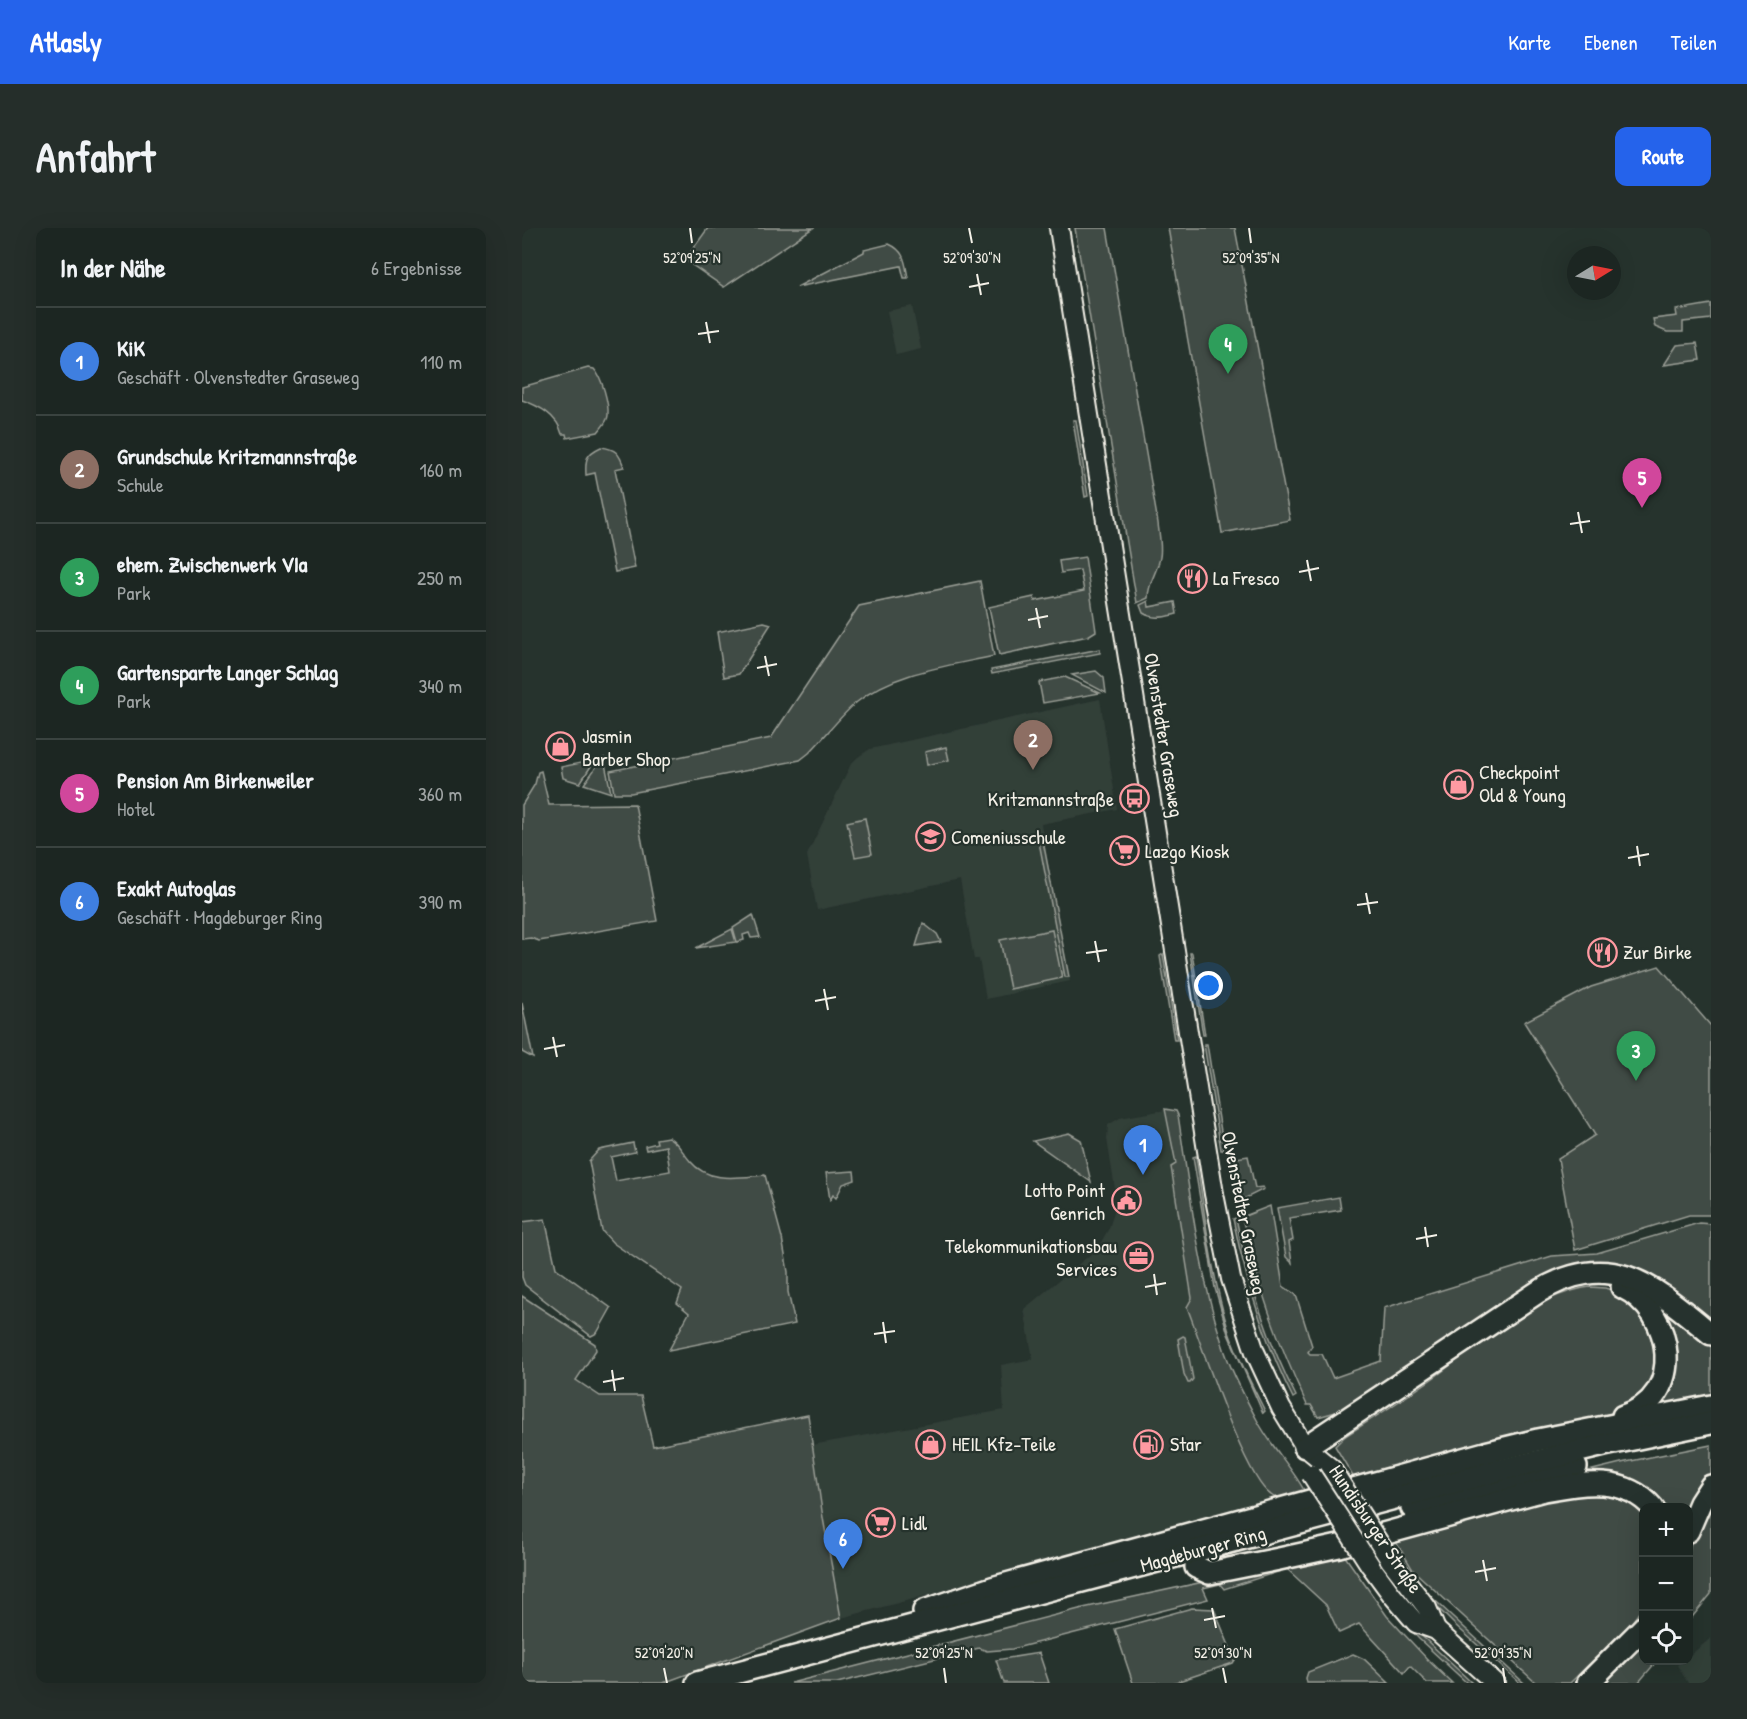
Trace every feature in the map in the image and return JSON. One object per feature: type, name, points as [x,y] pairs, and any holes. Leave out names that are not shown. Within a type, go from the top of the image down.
[{"type":"highway","points":[[1305,1447],[1548,1286],[1573,1276],[1595,1272],[1616,1274],[1640,1282],[1711,1334]]},
{"type":"highway","points":[[1529,1299],[1581,1282],[1605,1282],[1624,1288],[1641,1299],[1659,1324],[1665,1342],[1666,1359],[1653,1396],[1637,1411],[1604,1420],[1591,1429]]},
{"type":"highway","points":[[834,1647],[843,1636],[904,1619],[982,1591],[1496,1451],[1591,1429],[1711,1406]]},
{"type":"highway","name":"Magdeburger Ring","points":[[698,1683],[1489,1473],[1604,1445],[1711,1423]]},
{"type":"highway","name":"Magdeburger Ring","points":[[756,1683],[1497,1486],[1711,1438]]},
{"type":"highway","points":[[1196,1567],[1209,1573],[1340,1546],[1544,1490],[1577,1484],[1598,1483],[1621,1486],[1647,1503]]},
{"type":"highway","points":[[1693,1521],[1700,1503],[1711,1486]]},
{"type":"highway","points":[[1588,1683],[1639,1632]]},
{"type":"main road","name":"Olvenstedter Graseweg","points":[[1059,228],[1214,1194],[1228,1264],[1242,1317],[1255,1352],[1281,1408],[1305,1447]]},
{"type":"main road","name":"Hundisburger Straße","points":[[1305,1447],[1331,1468],[1390,1560],[1427,1608],[1436,1630]]},
{"type":"main road","name":"Hundisburger Straße","points":[[1305,1447],[1311,1474],[1392,1595],[1416,1623],[1436,1630],[1495,1683]]},
{"type":"shaded area","points":[[708,228],[813,228],[724,287],[685,260]]},
{"type":"shaded area","points":[[1075,228],[1107,228],[1158,523],[1161,549],[1159,562],[1148,598],[1137,603]]},
{"type":"shaded area","points":[[1168,228],[1235,228],[1290,520],[1222,533]]},
{"type":"shaded area","points":[[889,244],[901,254],[908,278],[904,278],[901,266],[797,287],[864,250]]},
{"type":"shaded area","points":[[1711,304],[1711,319],[1683,322],[1683,332],[1667,332],[1655,327],[1653,319],[1677,316],[1676,310]]},
{"type":"shaded area","points":[[912,306],[921,349],[896,355],[887,311]]},
{"type":"shaded area","points":[[1697,343],[1700,360],[1664,365],[1677,345]]},
{"type":"shaded area","points":[[588,368],[594,369],[597,373],[607,404],[607,419],[598,432],[567,438],[566,434],[562,434],[552,416],[522,400],[522,387]]},
{"type":"shaded area","points":[[1073,420],[1076,420],[1088,496],[1085,497]]},
{"type":"shaded area","points":[[601,447],[616,452],[624,467],[615,469],[635,568],[615,572],[595,473],[586,475],[588,458],[592,452]]},
{"type":"shaded area","points":[[1085,557],[1096,631],[1088,636],[999,655],[989,607],[1034,597],[1035,601],[1084,591],[1080,570],[1061,573],[1059,561]]},
{"type":"shaded area","points":[[980,581],[994,656],[922,671],[872,692],[857,702],[800,760],[631,793],[614,793],[610,771],[771,738],[859,606]]},
{"type":"shaded area","points":[[1148,601],[1149,607],[1175,602],[1177,614],[1160,617],[1147,615],[1143,613],[1140,605]]},
{"type":"shaded area","points":[[764,622],[771,624],[739,674],[724,677],[717,632]]},
{"type":"shaded area","points":[[1100,649],[1100,653],[992,674],[991,670]]},
{"type":"shaded area","points":[[1096,671],[1104,678],[1106,693],[1072,675]]},
{"type":"shaded area","points":[[1065,677],[1100,693],[1043,703],[1039,682]]},
{"type":"shaded area","points":[[1100,699],[1117,809],[1041,824],[1070,981],[986,999],[979,959],[974,959],[960,880],[817,910],[807,855],[851,764],[858,757],[870,749]]},
{"type":"shaded area","points":[[946,747],[949,760],[927,765],[925,752]]},
{"type":"shaded area","points":[[604,758],[611,793],[584,784]]},
{"type":"shaded area","points":[[595,760],[580,783],[563,778],[561,767]]},
{"type":"shaded area","points":[[541,771],[549,805],[635,804],[657,921],[539,941],[531,938],[522,939],[522,805],[535,784],[538,772]]},
{"type":"shaded area","points":[[865,818],[872,854],[855,857],[847,822]]},
{"type":"shaded area","points":[[1043,841],[1069,977],[1065,977],[1039,842]]},
{"type":"shaded area","points":[[753,915],[760,937],[751,938],[749,933],[743,935],[744,940],[737,942],[733,928]]},
{"type":"shaded area","points":[[923,923],[937,934],[941,942],[916,946]]},
{"type":"shaded area","points":[[732,929],[736,942],[696,948]]},
{"type":"shaded area","points":[[1052,930],[1062,978],[1010,989],[1000,940]]},
{"type":"shaded area","points":[[1190,953],[1192,953],[1205,1035],[1203,1035]]},
{"type":"shaded area","points":[[1163,954],[1177,1040],[1174,1040],[1160,956]]},
{"type":"shaded area","points":[[1659,966],[1711,1026],[1711,1215],[1689,1215],[1575,1250],[1558,1159],[1595,1135],[1524,1022],[1591,987]]},
{"type":"shaded area","points":[[522,1003],[533,1058],[522,1052]]},
{"type":"shaded area","points":[[1204,1044],[1207,1044],[1224,1150],[1221,1150]]},
{"type":"shaded area","points":[[1165,1109],[1176,1111],[1178,1115],[1201,1259],[1225,1353],[1261,1428],[1304,1490],[1301,1495],[1286,1499],[1278,1498],[1271,1495],[1260,1483],[1236,1437],[1187,1307],[1192,1298],[1171,1167],[1176,1164]]},
{"type":"shaded area","points":[[1165,1110],[1203,1324],[1284,1501],[841,1618],[812,1445],[1004,1410],[1001,1365],[1033,1359],[1024,1309],[1091,1254],[1109,1228],[1116,1195],[1107,1139],[1108,1125],[1120,1118]]},
{"type":"shaded area","points":[[1069,1133],[1081,1140],[1091,1182],[1033,1141]]},
{"type":"shaded area","points":[[668,1137],[678,1145],[690,1161],[706,1173],[735,1178],[765,1175],[782,1238],[788,1272],[788,1292],[795,1324],[669,1350],[689,1313],[677,1303],[682,1290],[613,1243],[602,1231],[589,1161],[599,1150],[633,1143],[635,1152],[611,1157],[616,1181],[670,1171],[666,1146],[646,1150],[645,1146],[657,1143],[656,1139]]},
{"type":"shaded area","points":[[1196,1156],[1209,1245],[1223,1310],[1237,1352],[1265,1411],[1263,1413],[1228,1334],[1215,1288],[1193,1157]]},
{"type":"shaded area","points":[[1248,1156],[1255,1188],[1263,1187],[1264,1189],[1240,1201],[1233,1164],[1237,1163],[1236,1158]]},
{"type":"shaded area","points":[[854,1171],[855,1180],[843,1184],[836,1198],[833,1195],[830,1200],[826,1173]]},
{"type":"shaded area","points":[[1339,1197],[1341,1210],[1289,1218],[1293,1240],[1289,1242],[1292,1263],[1286,1257],[1277,1208]]},
{"type":"shaded area","points":[[1270,1206],[1283,1286],[1296,1295],[1312,1346],[1308,1352],[1322,1354],[1333,1378],[1381,1361],[1384,1308],[1552,1256],[1597,1253],[1699,1223],[1711,1224],[1711,1326],[1601,1266],[1343,1410],[1318,1417],[1311,1405],[1307,1405],[1278,1336],[1254,1266],[1242,1217]]},
{"type":"shaded area","points":[[1236,1218],[1246,1264],[1260,1309],[1276,1353],[1296,1396],[1293,1398],[1273,1355],[1250,1288],[1233,1219]]},
{"type":"shaded area","points":[[545,1219],[556,1268],[611,1308],[597,1333],[591,1336],[525,1285],[522,1277],[522,1222]]},
{"type":"shaded area","points":[[1590,1287],[1605,1288],[1621,1293],[1644,1313],[1659,1356],[1651,1388],[1624,1409],[1612,1414],[1355,1480],[1335,1446],[1344,1437],[1425,1384],[1508,1322],[1548,1300]]},
{"type":"shaded area","points":[[1643,1292],[1711,1343],[1711,1399],[1650,1412],[1663,1390]]},
{"type":"shaded area","points":[[522,1296],[595,1344],[596,1350],[576,1380],[600,1396],[641,1396],[653,1446],[808,1415],[841,1618],[663,1683],[522,1683]]},
{"type":"shaded area","points":[[1183,1336],[1193,1379],[1190,1383],[1184,1374],[1178,1339]]},
{"type":"shaded area","points":[[1711,1445],[1711,1475],[1691,1503],[1656,1503],[1637,1486],[1454,1504],[1621,1463]]},
{"type":"shaded area","points":[[1605,1489],[1639,1507],[1639,1612],[1570,1683],[1536,1683],[1413,1570],[1396,1542],[1483,1513],[1547,1495]]},
{"type":"shaded area","points":[[1711,1495],[1711,1594],[1693,1616],[1693,1557],[1693,1536]]},
{"type":"shaded area","points":[[1342,1552],[1387,1616],[1452,1683],[1427,1683],[1410,1666],[1404,1673],[1359,1624],[1339,1633],[1326,1605],[1287,1569],[1224,1589],[1220,1584],[1203,1588],[1208,1599],[1012,1649],[987,1651],[979,1648],[837,1683],[791,1683],[1083,1608]]},
{"type":"shaded area","points":[[1425,1591],[1524,1683],[1520,1683],[1454,1624],[1429,1599]]},
{"type":"shaded area","points":[[1192,1608],[1214,1609],[1235,1660],[1233,1663],[1173,1683],[1133,1683],[1115,1629]]},
{"type":"shaded area","points":[[1409,1624],[1472,1683],[1467,1683],[1419,1639],[1407,1626]]},
{"type":"shaded area","points":[[1711,1638],[1711,1683],[1688,1683],[1677,1665],[1693,1665],[1693,1653]]},
{"type":"shaded area","points":[[1639,1646],[1639,1665],[1654,1665],[1638,1683],[1602,1683]]},
{"type":"shaded area","points":[[1039,1653],[1049,1683],[1004,1683],[996,1660]]},
{"type":"shaded area","points":[[1353,1654],[1364,1659],[1389,1683],[1307,1683],[1308,1672]]},
{"type":"place","name":"Gartensparte Langer Schlag","points":[[1228,374]]},
{"type":"place","name":"Pension Am Birkenweiler","points":[[1642,508]]},
{"type":"place","name":"La Fresco","points":[[1192,578]]},
{"type":"place","name":"Jasmin Barber Shop","points":[[561,747]]},
{"type":"place","name":"Grundschule Kritzmannstraße","points":[[1033,770]]},
{"type":"place","name":"Checkpoint Old & Young","points":[[1458,784]]},
{"type":"place","name":"Kritzmannstraße","points":[[1135,799]]},
{"type":"place","name":"Comeniusschule","points":[[930,837]]},
{"type":"place","name":"Lazgo Kiosk","points":[[1124,851]]},
{"type":"place","name":"Zur Birke","points":[[1602,952]]},
{"type":"place","name":"ehem. Zwischenwerk VIa","points":[[1636,1081]]},
{"type":"place","name":"KiK","points":[[1143,1175]]},
{"type":"place","name":"Lotto Point Genrich","points":[[1126,1201]]},
{"type":"place","name":"Telekommunikationsbau Services","points":[[1138,1257]]},
{"type":"place","name":"HEIL Kfz-Teile","points":[[931,1444]]},
{"type":"place","name":"Star","points":[[1149,1444]]},
{"type":"place","name":"Lidl","points":[[881,1523]]},
{"type":"place","name":"Exakt Autoglas","points":[[843,1569]]}]
